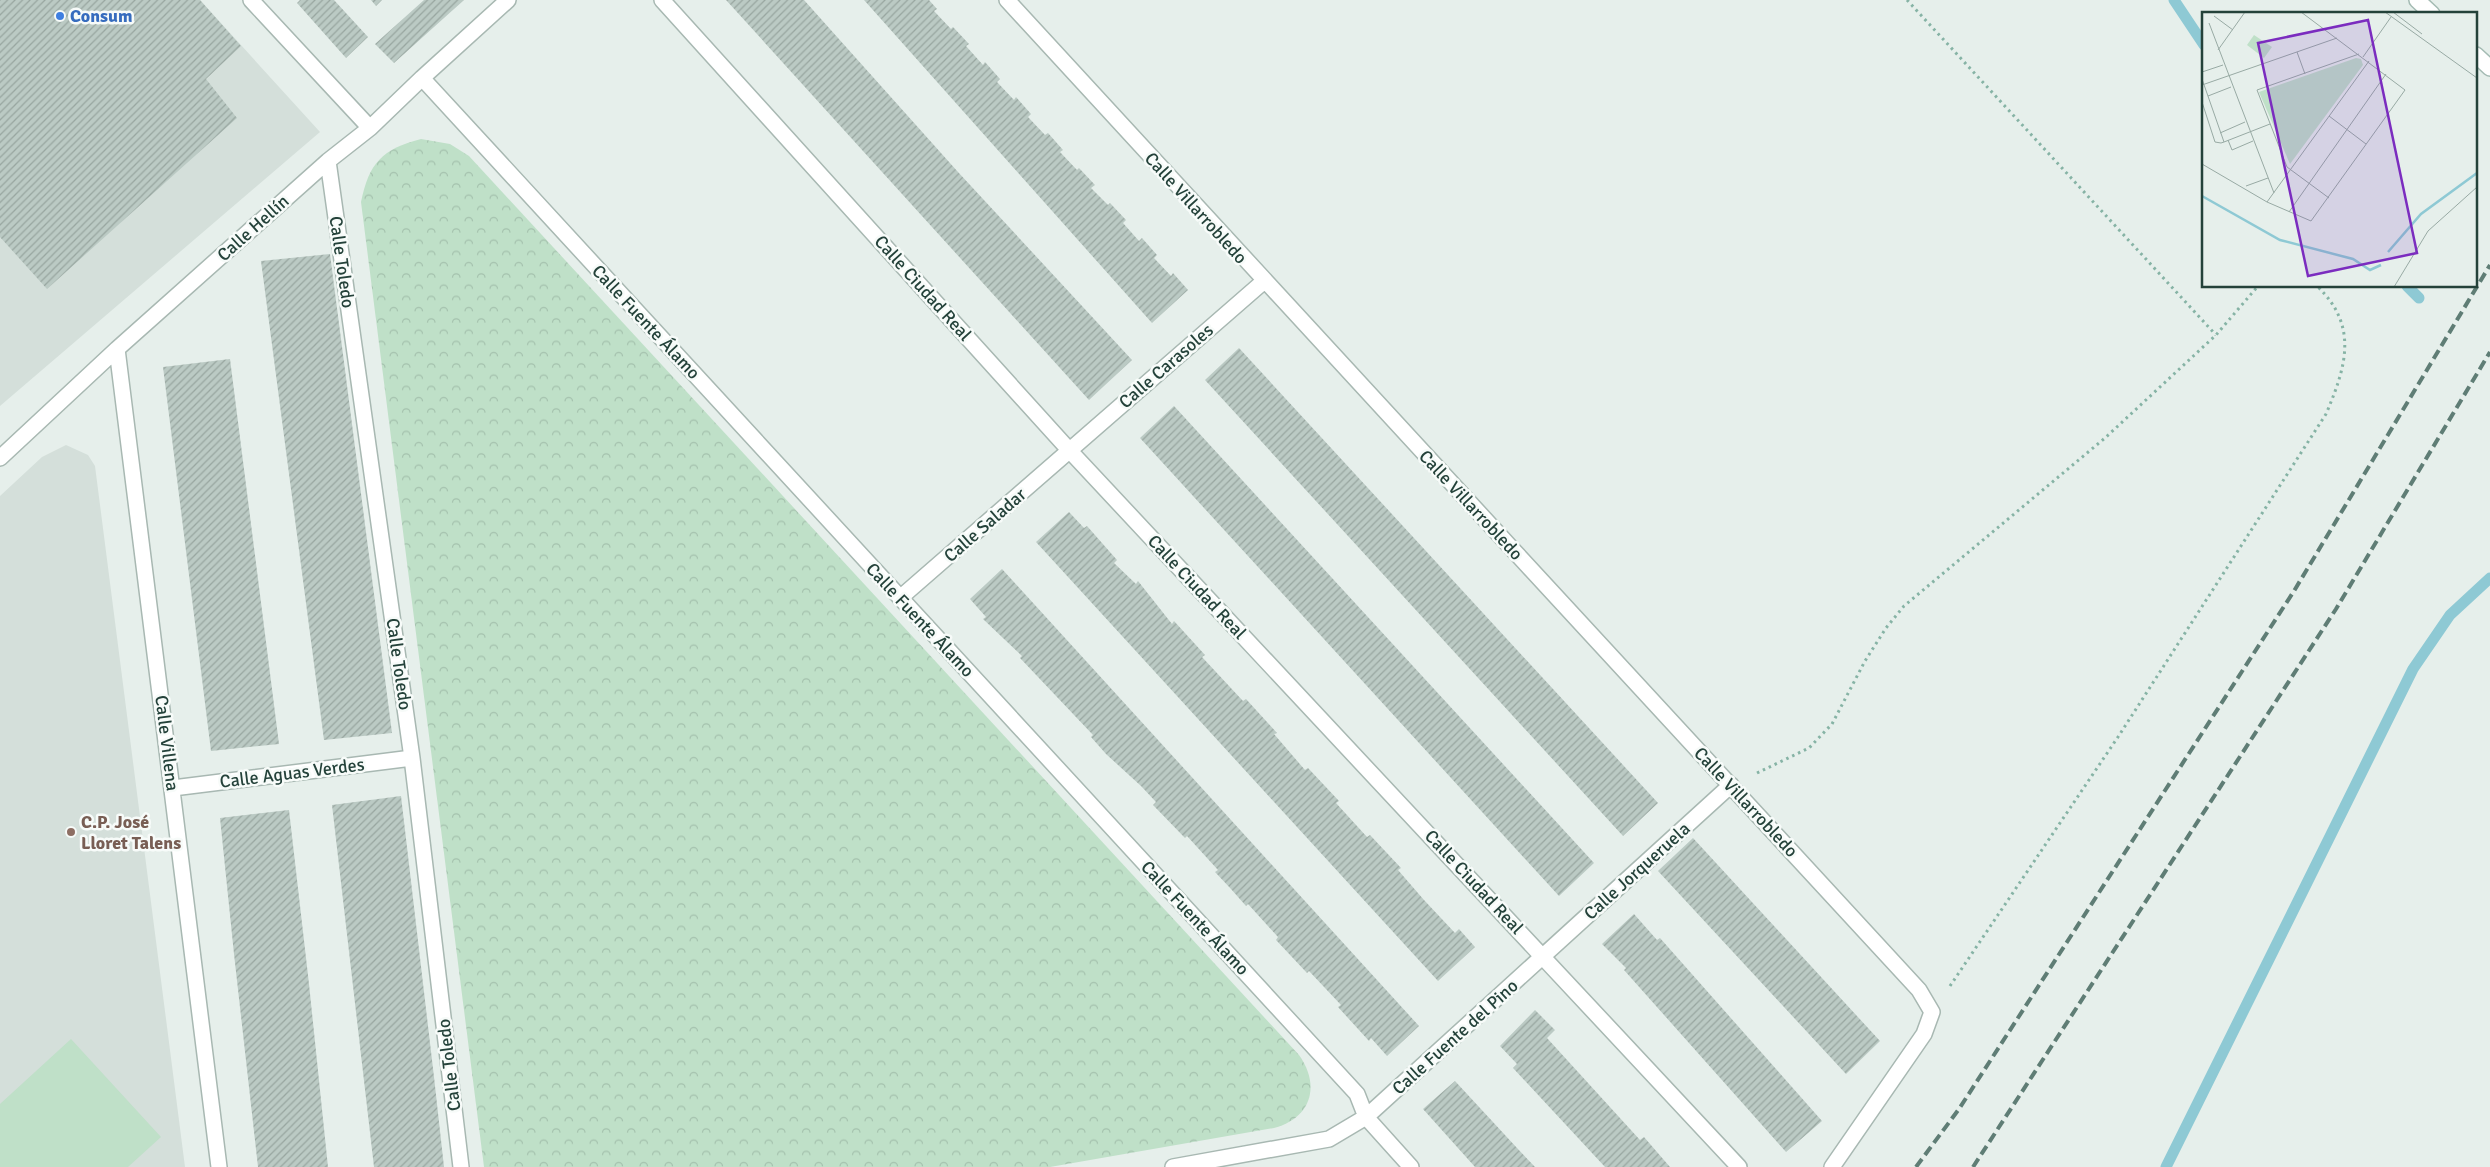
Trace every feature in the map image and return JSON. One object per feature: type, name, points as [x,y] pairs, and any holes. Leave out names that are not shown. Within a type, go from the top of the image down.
[{"type":"street","points":[[251,0],[370,128]]},
{"type":"street","name":"Calle Hellín","points":[[0,458],[117,349],[328,161],[370,128],[508,0]]},
{"type":"street","name":"Calle Ciudad Real","points":[[662,0],[1070,451],[1739,1167]]},
{"type":"street","name":"Calle Villarrobledo","points":[[1007,0],[1262,282],[1731,785],[1919,990],[1932,1012]]},
{"type":"street","points":[[2417,0],[2430,12]]},
{"type":"street","points":[[2478,57],[2490,68]]},
{"type":"street","name":"Calle Fuente Álamo","points":[[422,78],[1357,1094],[1366,1117],[1411,1167]]},
{"type":"street","name":"Calle Toledo","points":[[328,161],[412,758],[461,1167]]},
{"type":"street","name":"Calle Carasoles","points":[[1070,451],[1262,282]]},
{"type":"street","name":"Calle Villena","points":[[117,349],[219,1167]]},
{"type":"street","name":"Calle Saladar","points":[[900,598],[1070,451]]},
{"type":"street","name":"Calle Aguas Verdes","points":[[173,788],[412,758]]},
{"type":"street","name":"Calle Jorqueruela","points":[[1543,957],[1731,785]]},
{"type":"street","name":"Calle Fuente del Pino","points":[[1173,1167],[1329,1139],[1366,1117],[1543,957]]},
{"type":"street","points":[[1832,1167],[1924,1034],[1932,1012]]},
{"type":"path","points":[[1907,0],[2216,335]]},
{"type":"path","points":[[1731,785],[1809,748],[1832,724],[1865,661],[1886,628],[1904,606],[2105,438],[2216,335],[2256,288]]},
{"type":"path","points":[[1932,1012],[2118,737],[2326,414],[2342,373],[2344,344],[2340,316],[2319,288]]},
{"type":"shaded area","points":[[0,0],[200,0],[320,132],[0,406]]},
{"type":"shaded area","name":"C.P. José Lloret Talens","points":[[66,445],[88,455],[95,466],[185,1167],[0,1167],[0,496],[42,457]]},
{"type":"green space","points":[[421,139],[450,144],[469,156],[1299,1055],[1310,1078],[1311,1089],[1304,1109],[1297,1117],[1274,1128],[1050,1167],[484,1167],[361,202],[368,177],[379,160],[396,148]]},
{"type":"green space","points":[[71,1039],[161,1137],[128,1167],[0,1167],[0,1104]]},
{"type":"building","points":[[0,0],[200,0],[241,46],[206,79],[237,118],[47,289],[0,237]]},
{"type":"building","points":[[300,0],[334,0],[368,37],[346,58],[297,3]]},
{"type":"building","points":[[371,0],[382,0],[376,6]]},
{"type":"building","points":[[424,0],[464,0],[394,63],[375,44]]},
{"type":"building","points":[[726,0],[804,0],[958,172],[1132,360],[1089,400]]},
{"type":"building","points":[[864,0],[929,0],[937,9],[934,11],[951,29],[953,27],[969,44],[966,46],[983,65],[985,62],[1000,79],[997,82],[1014,100],[1016,97],[1031,114],[1028,117],[1045,135],[1048,133],[1063,150],[1060,152],[1095,185],[1091,188],[1108,205],[1110,203],[1126,220],[1123,223],[1139,241],[1142,238],[1157,255],[1154,258],[1171,276],[1173,273],[1188,290],[1152,323]]},
{"type":"building","points":[[330,254],[392,733],[324,740],[261,261]]},
{"type":"building","points":[[1239,348],[1658,803],[1623,836],[1205,380]]},
{"type":"building","points":[[230,359],[279,744],[211,751],[163,367]]},
{"type":"building","points":[[1174,406],[1594,863],[1559,896],[1140,438]]},
{"type":"building","points":[[1069,512],[1084,528],[1087,526],[1117,560],[1114,563],[1136,584],[1138,581],[1172,624],[1174,621],[1205,655],[1202,657],[1243,701],[1246,699],[1277,733],[1274,734],[1305,770],[1308,768],[1339,801],[1336,803],[1367,837],[1370,835],[1401,868],[1398,870],[1424,900],[1455,933],[1459,929],[1475,947],[1438,981],[1036,542]]},
{"type":"building","points":[[1002,569],[1419,1026],[1387,1056],[1371,1038],[1369,1041],[1338,1007],[1341,1005],[1276,940],[1278,937],[1215,872],[1218,870],[1187,836],[1185,838],[1153,805],[1156,802],[1106,754],[1091,737],[1093,735],[1020,658],[1022,656],[983,619],[986,617],[970,599]]},
{"type":"building","points":[[401,796],[444,1167],[374,1167],[332,805]]},
{"type":"building","points":[[289,810],[328,1167],[258,1167],[234,954],[220,818]]},
{"type":"building","points":[[1693,838],[1880,1041],[1846,1074],[1658,871]]},
{"type":"building","points":[[1634,914],[1657,940],[1660,938],[1822,1121],[1786,1152],[1624,970],[1626,968],[1602,944]]},
{"type":"building","points":[[1535,1010],[1555,1030],[1547,1038],[1640,1140],[1644,1137],[1670,1167],[1605,1167],[1513,1068],[1517,1064],[1500,1046]]},
{"type":"building","points":[[1455,1081],[1535,1167],[1475,1167],[1423,1109]]},
{"type":"waterway","points":[[2174,0],[2202,42]]},
{"type":"waterway","points":[[2409,288],[2419,298]]},
{"type":"waterway","points":[[2166,1167],[2413,669],[2450,615],[2490,578]]},
{"type":"railway","points":[[2478,285],[2490,265]]},
{"type":"railway","points":[[1916,1167],[1959,1109],[2294,591],[2476,288]]},
{"type":"railway","points":[[1973,1167],[2336,609],[2490,352]]},
{"type":"place","name":"Consum","points":[[60,16]]},
{"type":"place","name":"C.P. José Lloret Talens","points":[[71,832]]}]
